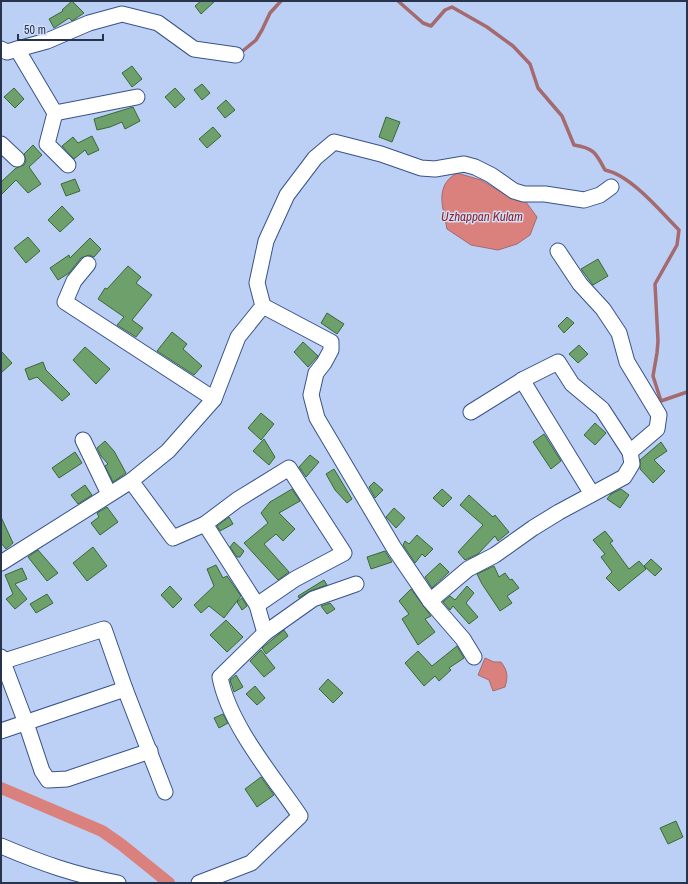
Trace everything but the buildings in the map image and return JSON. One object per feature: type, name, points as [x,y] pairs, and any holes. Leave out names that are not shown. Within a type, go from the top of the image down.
[{"type":"street","points":[[1,49],[7,52],[47,41],[89,23],[122,14],[158,23],[194,49],[236,55]]},
{"type":"street","points":[[17,49],[55,114],[47,144],[68,165]]},
{"type":"street","points":[[55,114],[137,97]]},
{"type":"street","points":[[474,657],[463,639],[430,601],[394,548],[317,418],[311,395],[316,373],[324,363],[331,350],[331,342],[263,306],[257,283],[266,240],[288,195],[315,158],[334,142],[381,154],[421,168],[435,170],[464,164],[475,167],[491,175],[514,191],[524,194],[545,194],[584,200],[600,195],[611,187]]},
{"type":"street","points":[[1,144],[17,159]]},
{"type":"street","points":[[558,251],[580,284],[603,309],[619,333],[622,350],[627,362],[660,415],[657,429],[636,445],[630,452]]},
{"type":"street","points":[[88,264],[74,281],[65,302],[214,399]]},
{"type":"street","points":[[1,563],[131,481],[168,451],[214,399],[238,337],[263,306]]},
{"type":"street","points":[[430,601],[468,569],[495,555],[533,528],[624,477],[632,464],[630,452],[602,409],[572,384],[558,362],[522,380],[471,412]]},
{"type":"street","points":[[522,380],[592,494]]},
{"type":"street","points":[[83,440],[109,494]]},
{"type":"street","points":[[131,481],[173,538],[205,524],[237,500],[289,468],[344,553],[295,579],[257,604]]},
{"type":"street","points":[[205,524],[257,604],[265,633]]},
{"type":"street","points":[[200,883],[251,863],[300,816],[241,729],[223,692],[220,677],[265,633],[313,599],[356,584]]},
{"type":"street","points":[[150,751],[67,779],[48,780],[42,771],[26,722],[2,660],[104,629],[125,689],[150,751],[165,792]]},
{"type":"street","points":[[1,732],[26,722],[125,689]]},
{"type":"street","points":[[1,846],[39,862],[83,876],[118,883]]},
{"type":"water","name":"Uzhappan Kulam","points":[[457,173],[481,180],[504,194],[526,202],[537,217],[530,235],[517,244],[498,250],[471,245],[447,229],[442,205],[443,191],[445,184]]},
{"type":"water","points":[[485,658],[494,662],[501,662],[507,674],[505,687],[493,691],[489,680],[478,675]]},
{"type":"waterway","points":[[239,54],[256,40],[270,13],[281,1]]},
{"type":"waterway","points":[[398,1],[423,23],[431,26],[445,10],[452,7],[487,27],[513,46],[530,64],[538,88],[562,116],[574,145],[581,146],[594,152],[605,170],[615,173],[635,186],[655,204],[679,230],[677,245],[655,284],[658,341],[653,376],[661,401],[687,392]]},
{"type":"waterway","points":[[1,788],[102,831],[122,845],[169,883]]}]
